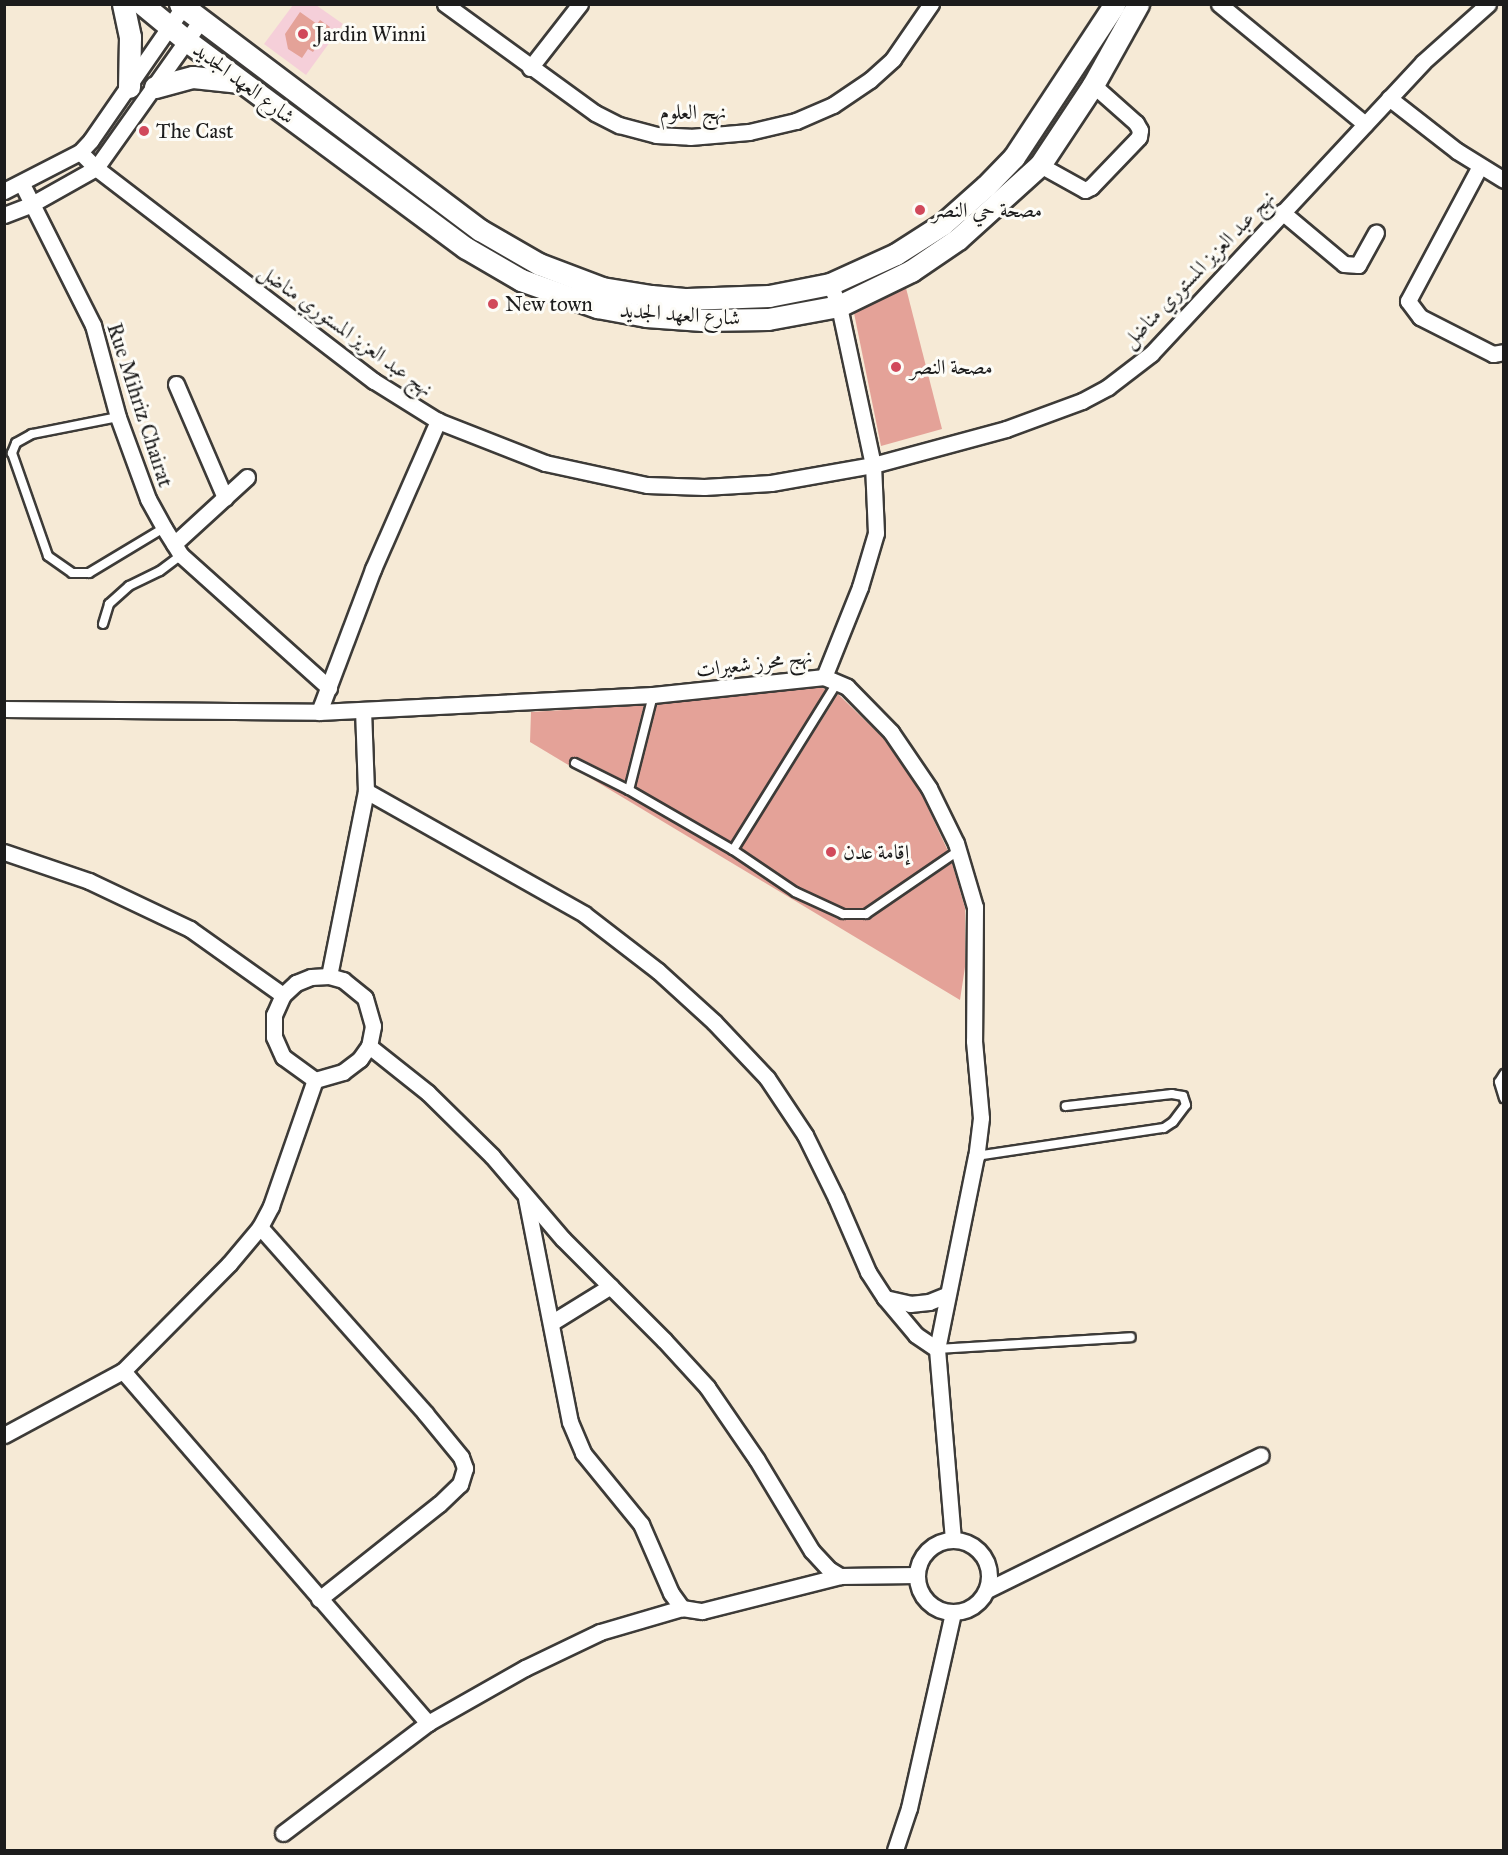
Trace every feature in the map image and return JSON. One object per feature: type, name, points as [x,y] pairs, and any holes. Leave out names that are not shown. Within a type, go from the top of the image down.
[{"type":"main road","points":[[123,4],[130,37],[129,87]]},
{"type":"main road","name":"شارع العهد الجديد","points":[[142,4],[178,34],[466,248],[521,280],[597,307],[646,316],[702,320],[768,318],[839,306],[911,272],[958,240],[1040,165],[1093,85],[1138,4]]},
{"type":"main road","name":"شارع العهد الجديد","points":[[182,6],[480,230],[539,264],[602,288],[687,299],[769,296],[830,284],[896,254],[942,224],[986,186],[1014,157],[1115,4]]},
{"type":"main road","points":[[155,87],[193,77],[243,82]]},
{"type":"street","name":"نهج العلوم","points":[[445,4],[530,68],[595,113],[618,125],[656,135],[690,137],[749,132],[796,121],[833,105],[870,80],[893,59],[931,4]]},
{"type":"street","points":[[530,68],[580,4]]},
{"type":"street","name":"نهج عبد العزيز المستوري مناضل","points":[[80,152],[96,168],[374,381],[438,421],[545,463],[647,485],[704,487],[771,483],[873,465],[1006,429],[1082,401],[1108,387],[1151,354],[1423,62],[1488,4]]},
{"type":"street","points":[[6,211],[32,204],[96,168],[155,87],[178,34],[182,6]]},
{"type":"street","points":[[1226,7],[1365,124]]},
{"type":"street","points":[[4,191],[22,184],[80,152],[92,140],[129,87],[178,34],[201,20]]},
{"type":"street","points":[[1040,165],[1085,190],[1091,187],[1139,137],[1140,130],[1136,123],[1093,85]]},
{"type":"street","points":[[1389,98],[1480,166],[1502,178]]},
{"type":"street","points":[[1480,166],[1408,301],[1420,317],[1493,354],[1503,352]]},
{"type":"street","name":"Rue Mihriz Chairat","points":[[22,184],[93,325],[118,417],[148,499],[164,528],[177,549],[329,688]]},
{"type":"street","points":[[1282,212],[1344,264],[1358,265],[1376,233]]},
{"type":"street","name":"نهج محرز شعيرات","points":[[4,709],[319,712],[652,695],[830,680],[876,533],[873,465],[839,306],[830,284]]},
{"type":"street","points":[[176,384],[225,498]]},
{"type":"street","points":[[319,712],[373,568],[438,421]]},
{"type":"street","points":[[177,549],[247,477]]},
{"type":"street","points":[[830,680],[847,687],[891,732],[929,788],[958,851],[975,907],[974,1041],[981,1095],[976,1156],[937,1348],[953,1539]]},
{"type":"street","points":[[329,976],[366,791],[363,710]]},
{"type":"street","points":[[366,791],[584,914],[658,971],[714,1022],[766,1078],[805,1136],[836,1198],[868,1272],[885,1298],[916,1335],[937,1348]]},
{"type":"street","points":[[4,852],[89,881],[190,929],[283,995]]},
{"type":"street","points":[[329,976],[355,988],[365,998],[373,1026],[369,1046],[360,1059],[343,1072],[315,1080],[283,1057],[274,1037],[274,1015],[283,995],[296,984],[312,977],[329,976]]},
{"type":"street","points":[[369,1046],[429,1093],[492,1156],[563,1239],[707,1387],[757,1460],[812,1551],[830,1570],[840,1576]]},
{"type":"street","points":[[4,1435],[123,1371],[222,1272],[260,1227],[271,1206],[315,1080]]},
{"type":"street","points":[[526,1196],[570,1422],[583,1453],[641,1524],[654,1548],[671,1593],[682,1608]]},
{"type":"street","points":[[260,1227],[425,1413],[462,1457],[465,1468],[460,1484],[439,1504],[320,1599]]},
{"type":"street","points":[[550,1323],[611,1286]]},
{"type":"street","points":[[885,1298],[910,1304],[929,1302],[946,1295]]},
{"type":"street","points":[[123,1371],[428,1723]]},
{"type":"street","points":[[987,1590],[1261,1455]]},
{"type":"street","points":[[953,1539],[967,1542],[979,1550],[987,1562],[990,1576],[987,1590],[978,1602],[967,1609],[952,1612],[939,1609],[927,1601],[920,1589],[917,1575],[920,1561],[928,1550],[940,1542],[953,1539]]},
{"type":"street","points":[[283,1833],[428,1723],[525,1668],[600,1632],[682,1608],[702,1611],[840,1576],[917,1575]]},
{"type":"street","points":[[895,1851],[909,1808],[952,1612]]},
{"type":"lane","points":[[118,417],[32,434],[16,443],[12,453],[48,556],[72,573],[89,573],[164,528]]},
{"type":"lane","points":[[103,624],[110,604],[129,586],[160,571],[177,549]]},
{"type":"lane","points":[[733,850],[830,680]]},
{"type":"lane","points":[[629,790],[652,695]]},
{"type":"lane","points":[[575,763],[629,790],[733,850],[795,892],[843,914],[866,914],[958,851]]},
{"type":"lane","points":[[1503,1074],[1499,1082],[1503,1098]]},
{"type":"lane","points":[[976,1156],[1164,1128],[1173,1122],[1186,1105],[1183,1096],[1172,1094],[1066,1106]]},
{"type":"lane","points":[[937,1348],[1131,1337]]},
{"type":"shaded area","name":"Jardin Winni","points":[[293,5],[316,5],[343,24],[306,75],[264,44]]},
{"type":"building","points":[[300,12],[317,24],[320,20],[330,27],[313,52],[308,49],[302,58],[288,49],[285,34]]},
{"type":"building","name":"مصحة النصر","points":[[906,288],[942,429],[881,446],[854,313]]},
{"type":"building","points":[[818,687],[826,689],[731,842],[636,787],[657,704]]},
{"type":"building","points":[[838,694],[883,738],[921,793],[948,851],[864,908],[844,908],[798,887],[741,848]]},
{"type":"building","points":[[644,705],[625,781],[577,757],[570,760],[570,766],[530,742],[531,712]]},
{"type":"building","points":[[582,773],[626,795],[730,855],[792,897],[841,920],[869,919],[952,863],[965,908],[965,967],[960,1000]]},
{"type":"place","name":"Jardin Winni","points":[[303,34]]},
{"type":"place","name":"The Cast","points":[[144,131]]},
{"type":"place","name":"مصحة حي النصر","points":[[920,210]]},
{"type":"place","name":"New town","points":[[493,304]]},
{"type":"place","name":"مصحة النصر","points":[[896,367]]},
{"type":"place","name":"إقامة عدن","points":[[831,852]]}]
